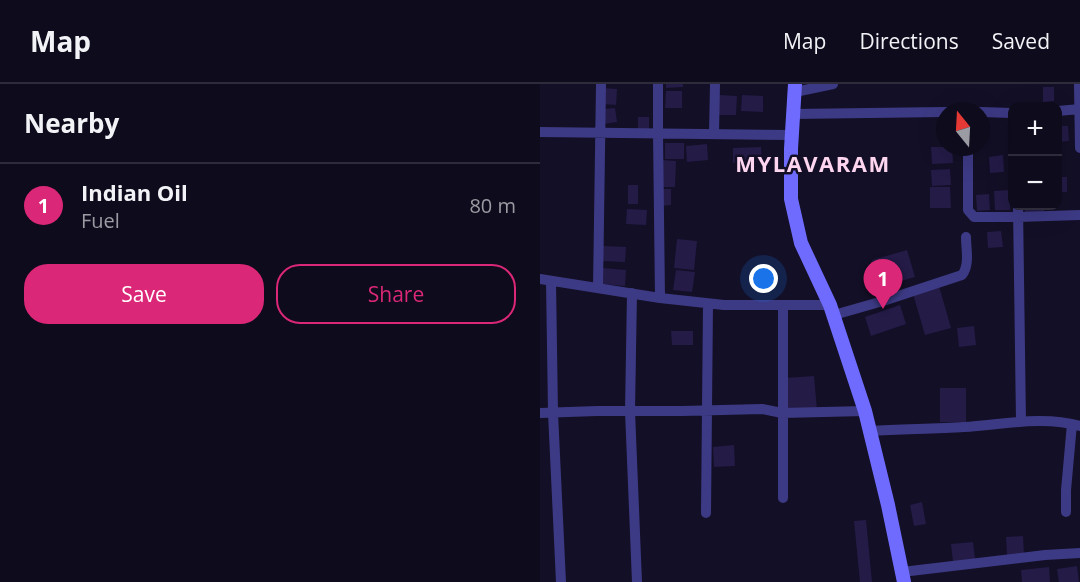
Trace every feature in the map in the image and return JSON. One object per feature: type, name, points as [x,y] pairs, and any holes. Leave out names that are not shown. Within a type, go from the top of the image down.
[{"type":"main road","points":[[795,88],[791,199],[798,232],[832,310],[865,411],[903,577]]},
{"type":"street","points":[[598,288],[601,84]]},
{"type":"street","points":[[658,84],[660,298]]},
{"type":"street","points":[[714,134],[715,84]]},
{"type":"street","points":[[795,88],[833,84]]},
{"type":"street","points":[[1079,84],[1080,148]]},
{"type":"street","points":[[1062,111],[1079,109]]},
{"type":"street","points":[[793,114],[936,112]]},
{"type":"street","points":[[990,112],[1008,113]]},
{"type":"street","points":[[540,132],[792,135]]},
{"type":"street","points":[[968,156],[968,210],[974,217],[1080,215]]},
{"type":"street","points":[[1018,210],[1021,422]]},
{"type":"street","points":[[561,582],[546,280],[708,304],[783,305],[832,310],[883,301],[962,275],[967,265],[966,237]]},
{"type":"street","points":[[632,293],[630,411],[637,582]]},
{"type":"street","points":[[706,513],[708,304]]},
{"type":"street","points":[[783,305],[783,498]]},
{"type":"street","points":[[540,413],[762,409],[782,413],[865,411]]},
{"type":"street","points":[[870,431],[1044,421],[1076,425],[1066,490],[1066,512]]},
{"type":"street","points":[[903,577],[1045,555],[1080,553]]},
{"type":"building","points":[[666,84],[683,84],[683,87],[666,88]]},
{"type":"building","points":[[1043,87],[1054,87],[1054,101],[1043,102]]},
{"type":"building","points":[[603,88],[617,89],[616,105],[602,104]]},
{"type":"building","points":[[666,91],[682,91],[682,108],[665,108]]},
{"type":"building","points":[[719,95],[737,96],[736,115],[718,115]]},
{"type":"building","points":[[742,95],[763,96],[763,112],[741,111]]},
{"type":"building","points":[[615,108],[617,122],[604,124],[603,109]]},
{"type":"building","points":[[638,117],[649,117],[649,129],[638,129]]},
{"type":"building","points":[[1062,126],[1068,126],[1069,141],[1062,142]]},
{"type":"building","points":[[665,143],[684,143],[684,159],[665,159]]},
{"type":"building","points":[[707,144],[708,160],[687,162],[686,146]]},
{"type":"building","points":[[761,147],[762,162],[733,163],[733,148]]},
{"type":"building","points":[[931,147],[936,147],[936,156],[953,156],[953,163],[932,164]]},
{"type":"building","points":[[1003,155],[1004,172],[990,173],[989,157]]},
{"type":"building","points":[[662,160],[676,161],[675,187],[661,187]]},
{"type":"building","points":[[950,169],[951,185],[932,186],[931,170]]},
{"type":"building","points":[[1062,177],[1067,177],[1067,192],[1062,192]]},
{"type":"building","points":[[628,185],[638,185],[638,204],[628,204]]},
{"type":"building","points":[[930,187],[950,187],[951,208],[930,208]]},
{"type":"building","points":[[661,189],[671,189],[671,205],[661,206]]},
{"type":"building","points":[[1008,190],[1008,210],[995,210],[994,191]]},
{"type":"building","points":[[989,194],[990,210],[977,211],[976,195]]},
{"type":"building","points":[[627,209],[647,210],[646,225],[626,224]]},
{"type":"building","points":[[1025,210],[1044,210],[1044,213],[1025,213]]},
{"type":"building","points":[[1001,231],[1003,247],[988,248],[987,232]]},
{"type":"building","points":[[677,239],[697,241],[694,270],[674,268]]},
{"type":"building","points":[[603,246],[626,247],[625,262],[603,261]]},
{"type":"building","points":[[907,250],[915,277],[880,287],[872,260]]},
{"type":"building","points":[[603,268],[626,270],[625,286],[602,284]]},
{"type":"building","points":[[676,270],[695,272],[692,292],[673,290]]},
{"type":"building","points":[[939,286],[951,328],[925,335],[913,294]]},
{"type":"building","points":[[900,305],[906,324],[871,336],[865,317]]},
{"type":"building","points":[[974,326],[976,345],[959,347],[957,328]]},
{"type":"building","points":[[671,331],[693,331],[693,345],[672,345]]},
{"type":"building","points":[[814,376],[817,410],[788,412],[785,378]]},
{"type":"building","points":[[940,388],[966,388],[966,422],[940,422]]},
{"type":"building","points":[[734,445],[735,466],[714,467],[713,447]]},
{"type":"building","points":[[922,502],[926,524],[914,526],[910,505]]},
{"type":"building","points":[[866,520],[872,582],[860,582],[854,521]]},
{"type":"building","points":[[1023,536],[1024,555],[1007,556],[1006,537]]},
{"type":"building","points":[[973,542],[975,559],[953,562],[951,544]]},
{"type":"building","points":[[1077,566],[1079,582],[1059,582],[1057,569]]},
{"type":"building","points":[[1049,567],[1050,582],[1022,582],[1021,570]]},
{"type":"place","name":"Indian Oil","points":[[883,309]]},
{"type":"district","name":"MYLAVARAM","points":[[813,164]]}]
